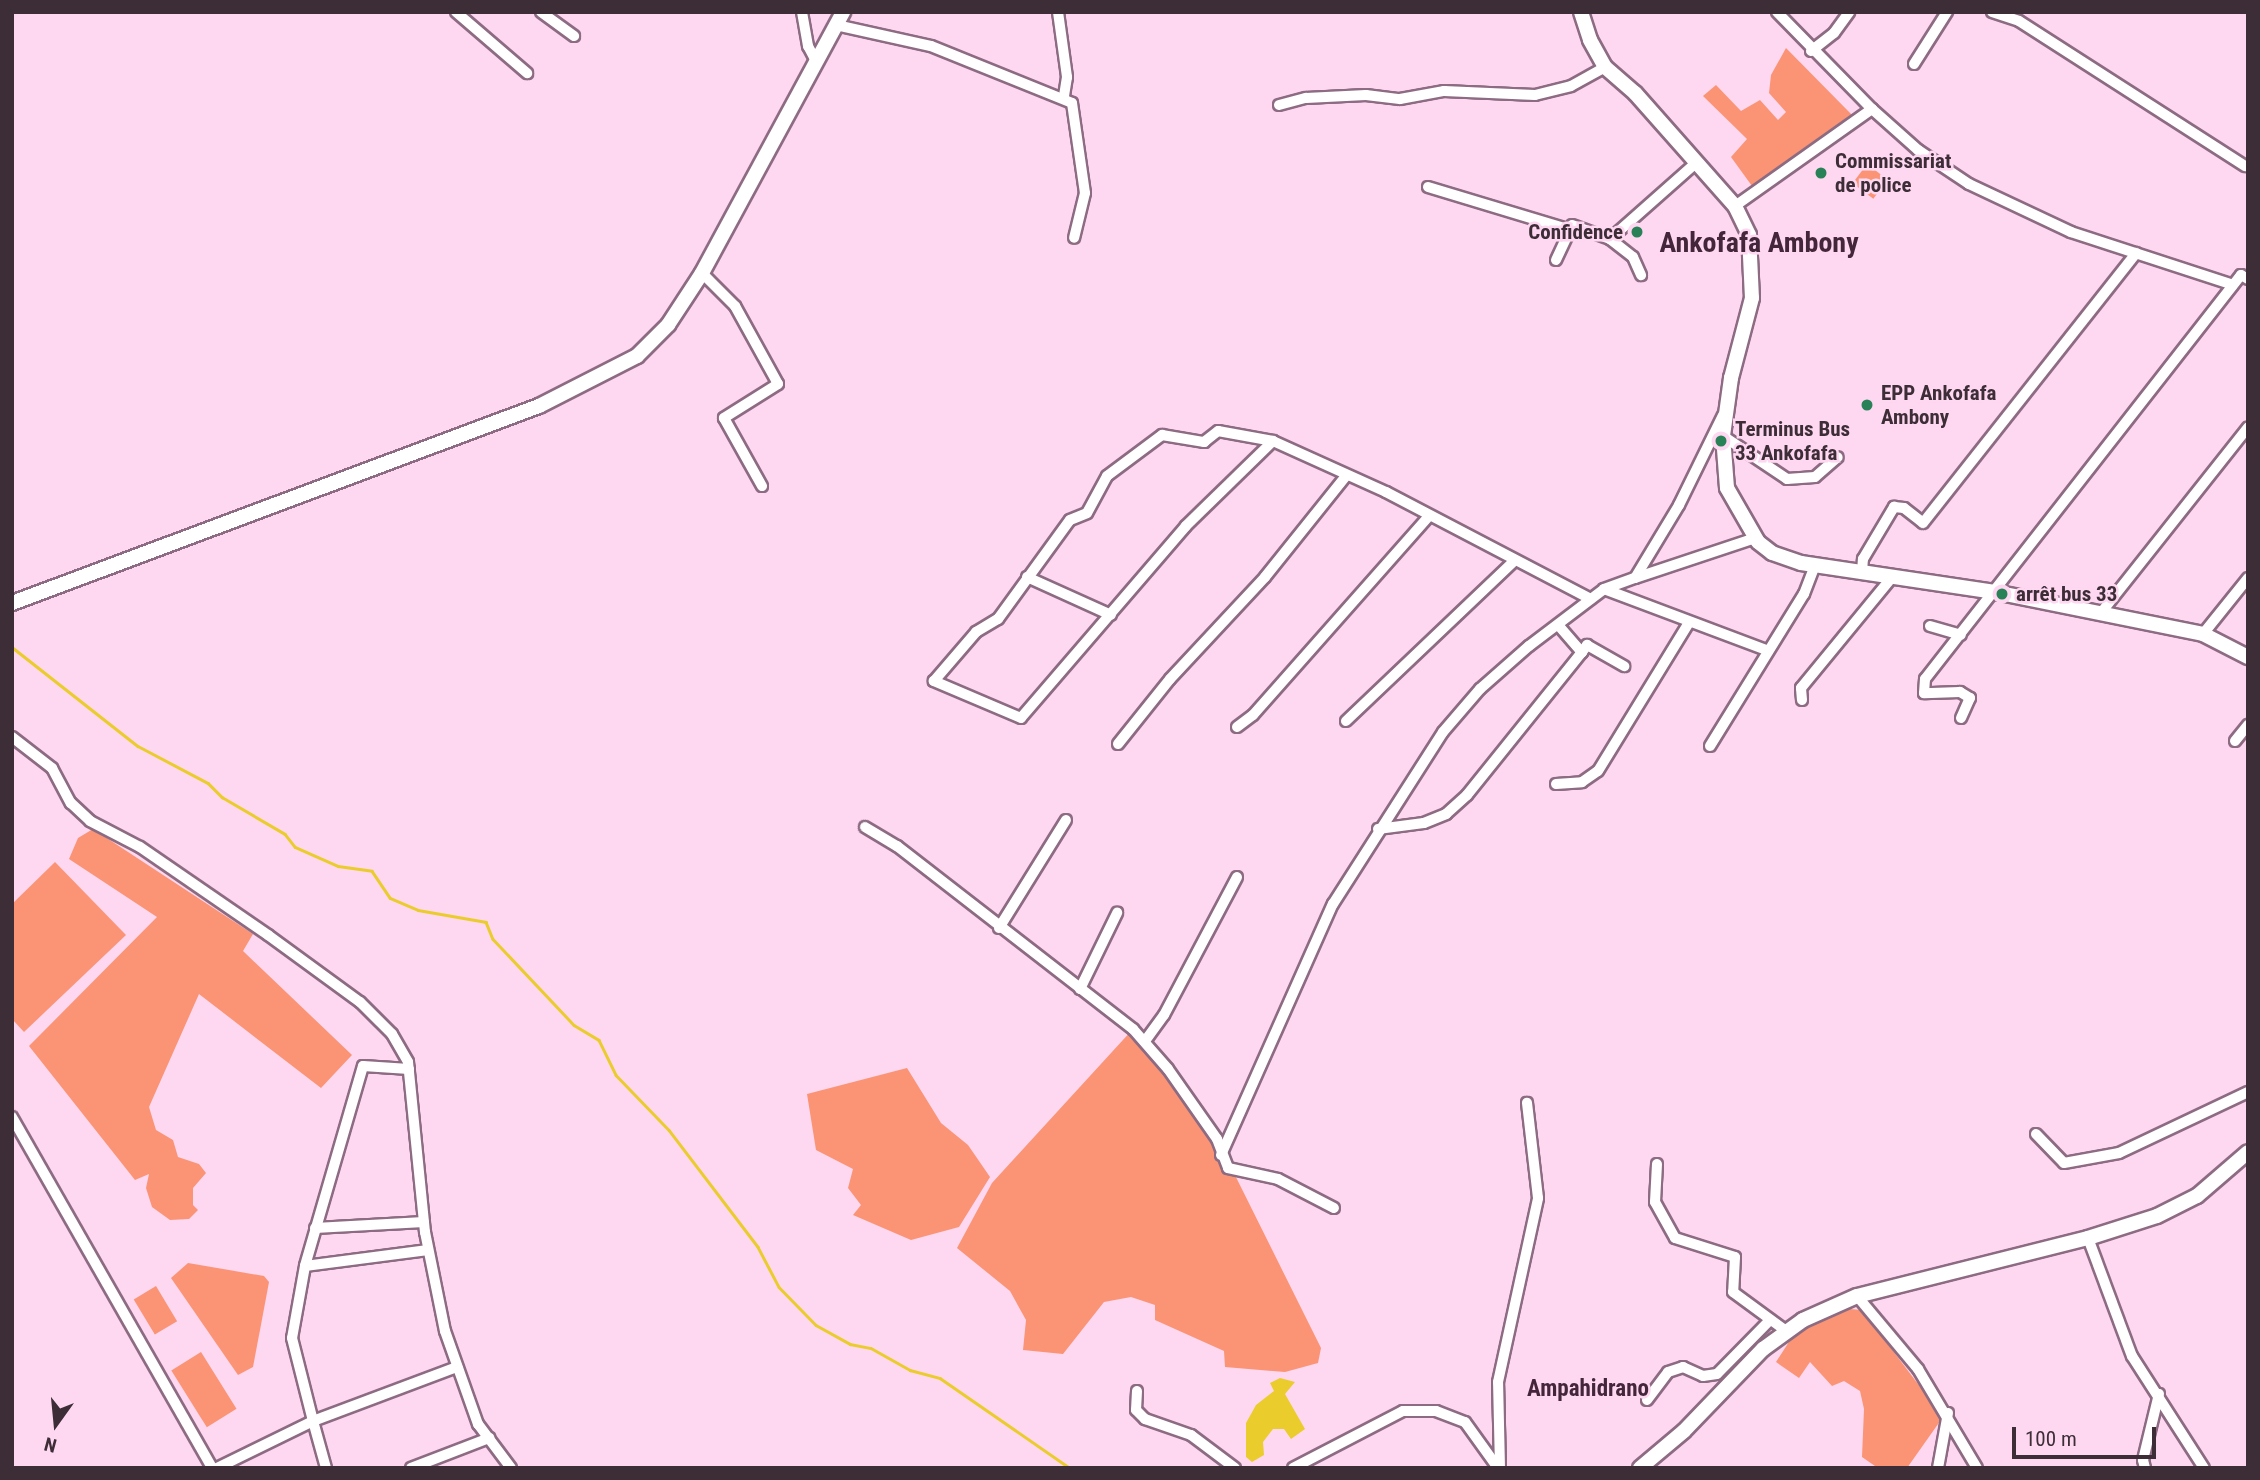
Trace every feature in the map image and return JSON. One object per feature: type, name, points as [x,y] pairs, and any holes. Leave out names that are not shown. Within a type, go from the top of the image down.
[{"type":"street","points":[[456,12],[527,73]]},
{"type":"street","points":[[541,12],[574,36]]},
{"type":"street","points":[[802,12],[808,46],[816,59]]},
{"type":"street","points":[[1058,12],[1067,77],[1064,97]]},
{"type":"street","points":[[1581,12],[1590,40],[1605,67],[1635,93],[1735,206],[1749,235],[1752,298],[1723,436],[1727,488],[1755,538],[1772,553],[1815,565],[1995,592],[2203,634],[2248,657]]},
{"type":"street","points":[[1777,12],[1811,51],[1918,150],[1990,195],[2071,232],[2233,285]]},
{"type":"street","points":[[1811,51],[1834,33],[1849,12]]},
{"type":"street","points":[[1914,64],[1947,12]]},
{"type":"street","points":[[1992,12],[2019,21],[2245,166]]},
{"type":"street","points":[[12,603],[539,406],[607,374],[637,356],[668,324],[702,273],[840,19],[931,46],[1043,93],[1064,97],[1072,103],[1077,122],[1085,193],[1074,238]]},
{"type":"street","points":[[1279,105],[1306,98],[1399,99],[1444,91],[1535,95],[1570,86],[1605,67]]},
{"type":"street","points":[[1735,206],[1872,109]]},
{"type":"street","points":[[1609,239],[1696,163]]},
{"type":"street","points":[[1428,187],[1567,229],[1581,228],[1609,239],[1633,257],[1641,275]]},
{"type":"street","points":[[1556,260],[1567,229]]},
{"type":"street","points":[[1862,572],[1863,559],[1894,507],[1904,508],[1923,523],[2136,253]]},
{"type":"street","points":[[702,273],[735,306],[778,384],[724,418],[762,486]]},
{"type":"street","points":[[1961,718],[1970,698],[1960,692],[1930,695],[1921,688],[2233,285],[2241,275],[2248,279]]},
{"type":"street","points":[[1635,578],[1679,505],[1727,407]]},
{"type":"street","points":[[2099,614],[2248,427]]},
{"type":"street","points":[[1273,441],[1186,526],[1021,718],[934,681],[976,632],[998,620],[1070,520],[1087,513],[1107,476],[1161,435],[1204,442],[1218,431],[1273,441],[1386,492],[1429,517],[1591,599]]},
{"type":"street","points":[[1723,436],[1787,479],[1815,477],[1838,457]]},
{"type":"street","points":[[1118,744],[1170,679],[1265,577],[1346,476]]},
{"type":"street","points":[[1237,727],[1253,715],[1429,517]]},
{"type":"street","points":[[1221,1155],[1333,904],[1378,829],[1443,732],[1480,689],[1604,589],[1755,538]]},
{"type":"street","points":[[1346,721],[1514,561]]},
{"type":"street","points":[[1710,746],[1766,650],[1804,594],[1815,565]]},
{"type":"street","points":[[1802,700],[1801,688],[1893,576]]},
{"type":"street","points":[[1027,577],[1111,615]]},
{"type":"street","points":[[2203,634],[2248,578]]},
{"type":"street","points":[[1604,589],[1688,624],[1766,650]]},
{"type":"street","points":[[1556,784],[1582,782],[1598,771],[1688,624]]},
{"type":"street","points":[[1559,626],[1582,652]]},
{"type":"street","points":[[1930,626],[1961,635]]},
{"type":"street","points":[[1378,829],[1424,824],[1446,814],[1467,795],[1587,645],[1623,666]]},
{"type":"street","points":[[2235,741],[2248,725]]},
{"type":"street","points":[[12,737],[52,768],[71,803],[90,821],[190,880],[360,1002],[392,1034],[409,1069],[428,1250],[457,1367],[489,1438],[511,1468]]},
{"type":"street","points":[[999,928],[1066,820]]},
{"type":"street","points":[[865,827],[897,846],[1145,1041],[1217,1139],[1228,1168],[1278,1179],[1334,1208]]},
{"type":"street","points":[[1145,1041],[1164,1015],[1237,877]]},
{"type":"street","points":[[1080,989],[1117,914]]},
{"type":"street","points":[[326,1468],[292,1338],[305,1266],[363,1066],[409,1069]]},
{"type":"street","points":[[2036,1134],[2064,1163],[2119,1153],[2248,1092]]},
{"type":"street","points":[[1499,1468],[1498,1382],[1538,1198],[1527,1102]]},
{"type":"street","points":[[12,1116],[214,1468],[313,1421],[457,1367]]},
{"type":"street","points":[[1640,1468],[1786,1331],[1857,1296],[2088,1238],[2157,1216],[2197,1196],[2248,1152]]},
{"type":"street","points":[[1657,1164],[1656,1202],[1675,1238],[1735,1257],[1733,1292],[1786,1331]]},
{"type":"street","points":[[315,1228],[424,1222]]},
{"type":"street","points":[[2088,1238],[2132,1356],[2159,1394],[2203,1468]]},
{"type":"street","points":[[305,1266],[428,1250]]},
{"type":"street","points":[[1857,1296],[1918,1369],[1948,1413],[1977,1468]]},
{"type":"street","points":[[1647,1400],[1668,1372],[1683,1367],[1703,1376],[1717,1374],[1770,1321]]},
{"type":"street","points":[[1137,1391],[1136,1410],[1145,1419],[1191,1435],[1236,1468]]},
{"type":"street","points":[[2145,1468],[2143,1460],[2159,1394]]},
{"type":"street","points":[[1293,1468],[1403,1411],[1436,1411],[1465,1422],[1499,1468]]},
{"type":"street","points":[[1938,1468],[1948,1413]]},
{"type":"street","points":[[411,1468],[489,1438]]},
{"type":"shaded area","points":[[1786,48],[1854,117],[1752,186],[1731,157],[1747,139],[1703,96],[1716,85],[1741,111],[1760,100],[1778,120],[1786,112],[1769,93],[1771,75]]},
{"type":"shaded area","points":[[1867,164],[1888,180],[1873,199],[1853,183]]},
{"type":"shaded area","points":[[93,829],[253,934],[243,951],[352,1055],[321,1088],[199,994],[149,1107],[156,1130],[173,1140],[178,1157],[199,1164],[206,1173],[193,1188],[193,1205],[198,1210],[189,1219],[170,1220],[152,1207],[146,1188],[149,1174],[135,1180],[29,1046],[157,917],[69,859],[78,838]]},
{"type":"shaded area","points":[[55,862],[126,935],[24,1032],[12,1019],[12,904]]},
{"type":"shaded area","points":[[1133,1029],[1217,1139],[1321,1348],[1318,1363],[1285,1372],[1225,1367],[1224,1351],[1155,1320],[1155,1305],[1131,1297],[1104,1302],[1063,1354],[1023,1350],[1026,1320],[1010,1291],[957,1248],[992,1183]]},
{"type":"shaded area","points":[[907,1068],[941,1123],[968,1145],[990,1177],[959,1227],[911,1240],[853,1215],[861,1205],[848,1188],[853,1169],[816,1150],[807,1094]]},
{"type":"shaded area","points":[[188,1263],[264,1276],[269,1282],[253,1367],[238,1375],[171,1278]]},
{"type":"shaded area","points":[[156,1286],[177,1321],[155,1335],[134,1299]]},
{"type":"shaded area","points":[[1850,1309],[1862,1310],[1943,1417],[1907,1468],[1875,1466],[1862,1457],[1864,1409],[1860,1391],[1844,1381],[1832,1386],[1810,1362],[1799,1378],[1776,1362],[1794,1334],[1811,1320]]},
{"type":"shaded area","points":[[201,1352],[237,1409],[207,1427],[171,1371]]},
{"type":"shaded area","points":[[1280,1378],[1295,1382],[1285,1394],[1305,1429],[1291,1439],[1284,1429],[1273,1429],[1263,1442],[1264,1455],[1252,1462],[1246,1457],[1246,1423],[1256,1405],[1274,1391],[1270,1383]]},
{"type":"waterway","points":[[12,647],[138,746],[208,783],[222,797],[285,834],[295,847],[338,866],[372,871],[390,898],[418,910],[486,922],[493,939],[574,1025],[599,1040],[616,1075],[669,1130],[758,1247],[779,1287],[816,1325],[850,1344],[871,1348],[910,1370],[940,1378],[1070,1468]]},
{"type":"place","name":"Commissariat de police","points":[[1821,173]]},
{"type":"place","name":"Confidence","points":[[1637,232]]},
{"type":"place","name":"EPP Ankofafa Ambony","points":[[1867,405]]},
{"type":"place","name":"Terminus Bus 33 Ankofafa","points":[[1721,441]]},
{"type":"place","name":"arrêt bus 33","points":[[2002,594]]},
{"type":"district","name":"Ankofafa Ambony","points":[[1759,243]]},
{"type":"district","name":"Ampahidrano","points":[[1588,1389]]}]
